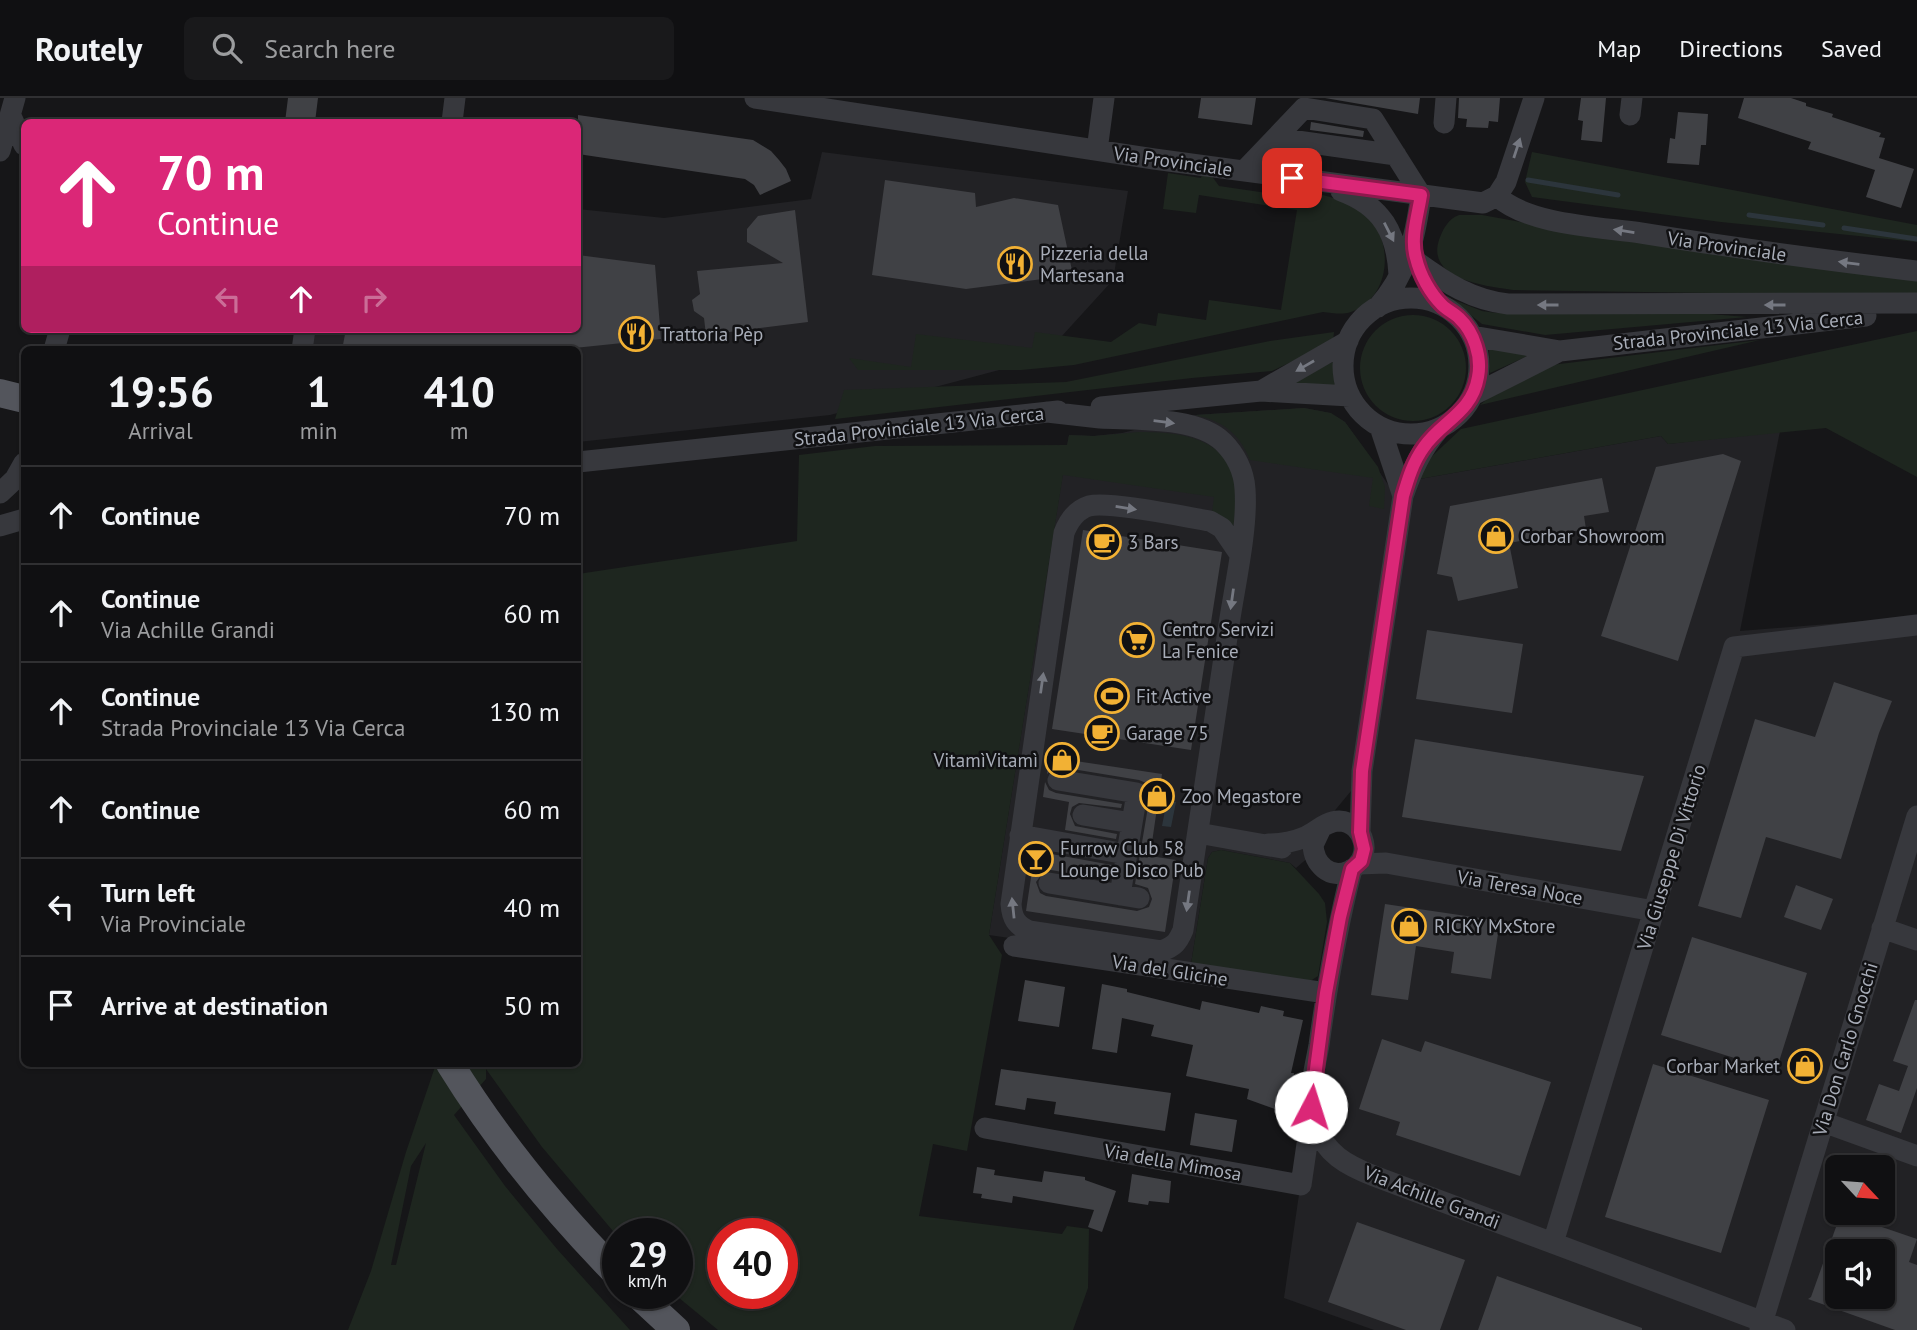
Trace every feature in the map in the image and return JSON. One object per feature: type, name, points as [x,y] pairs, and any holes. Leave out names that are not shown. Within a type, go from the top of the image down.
[{"type":"main road","points":[[0,393],[21,398]]},
{"type":"main road","points":[[452,1067],[478,1109],[519,1163],[602,1257]]},
{"type":"main road","points":[[653,1309],[676,1330]]},
{"type":"street","points":[[452,119],[455,98]]},
{"type":"street","name":"Via Provinciale","points":[[755,98],[1097,150],[1421,195],[1483,203],[1497,196],[1516,208],[1559,221],[1752,251],[1917,271]]},
{"type":"street","points":[[1097,150],[1104,98]]},
{"type":"street","points":[[1444,124],[1446,98]]},
{"type":"street","points":[[1497,196],[1506,182],[1534,98]]},
{"type":"street","points":[[13,107],[21,135]]},
{"type":"street","points":[[0,151],[13,107]]},
{"type":"street","points":[[1244,171],[1304,107],[1373,119],[1421,195]]},
{"type":"street","points":[[1276,138],[1396,155]]},
{"type":"street","points":[[1316,181],[1352,195],[1373,208],[1385,223],[1396,246],[1399,275]]},
{"type":"street","name":"Strada Provinciale 13 Via Cerca","points":[[1261,391],[1348,341],[1360,321],[1378,307],[1415,253],[1421,195]]},
{"type":"street","points":[[1415,253],[1443,282],[1471,296],[1508,304],[1917,303]]},
{"type":"street","points":[[1415,253],[1423,278],[1442,306]]},
{"type":"street","points":[[1378,307],[1406,298],[1425,300],[1442,306],[1460,319],[1472,336],[1478,356],[1479,376],[1473,396]]},
{"type":"street","name":"Strada Provinciale 13 Via Cerca","points":[[1472,336],[1560,351],[1917,310]]},
{"type":"street","points":[[1348,341],[1343,359],[1344,378],[1350,396],[1362,414],[1380,427],[1399,433],[1419,434],[1439,429]]},
{"type":"street","name":"Strada Provinciale 13 Via Cerca","points":[[1439,429],[1459,415],[1473,396],[1560,351]]},
{"type":"street","name":"Strada Provinciale 13 Via Cerca","points":[[581,463],[1261,391],[1350,396]]},
{"type":"street","points":[[1047,412],[1164,422],[1210,432],[1233,454],[1242,472],[1246,508],[1198,833],[1179,942],[1161,951],[1029,931],[1019,926],[1012,916],[1011,904],[1064,533],[1069,520],[1080,510],[1091,506],[1108,506],[1210,521],[1222,528],[1239,553]]},
{"type":"street","points":[[1380,427],[1403,496]]},
{"type":"street","points":[[1198,833],[1290,850],[1336,873],[1355,867],[1364,853],[1362,771],[1403,496],[1415,462],[1439,429]]},
{"type":"street","points":[[0,493],[12,483],[21,468]]},
{"type":"street","points":[[0,526],[21,520]]},
{"type":"street","name":"Via Giuseppe Di Vittorio","points":[[1553,1243],[1734,647],[1917,625]]},
{"type":"street","points":[[1340,917],[1335,894],[1314,856],[1313,845],[1325,825],[1355,791],[1362,771]]},
{"type":"street","points":[[1049,883],[1129,896],[1126,854],[1137,793],[1058,780]]},
{"type":"street","points":[[1083,815],[1132,823]]},
{"type":"street","name":"Via Don Carlo Gnocchi","points":[[1761,1326],[1917,816]]},
{"type":"street","points":[[1268,844],[1294,841],[1325,825],[1346,822],[1362,836],[1373,854],[1386,863]]},
{"type":"street","points":[[1020,835],[1126,854]]},
{"type":"street","name":"Via Teresa Noce","points":[[1355,867],[1386,863],[1654,911]]},
{"type":"street","name":"Via Achille Grandi","points":[[1355,867],[1340,917],[1326,993],[1311,1107],[1315,1125],[1331,1152],[1352,1167],[1761,1326],[1785,1330]]},
{"type":"street","points":[[1882,929],[1917,940]]},
{"type":"street","name":"Via del Glicine","points":[[1014,946],[1326,993]]},
{"type":"street","points":[[1823,1122],[1917,1156]]},
{"type":"street","name":"Via della Mimosa","points":[[985,1128],[1301,1185],[1307,1144],[1315,1125]]},
{"type":"shaded area","points":[[822,152],[1128,191],[1113,280],[1041,359],[830,415],[581,442],[581,346],[294,346],[295,333],[581,333],[581,209],[664,218],[811,199]]},
{"type":"shaded area","points":[[1532,152],[1917,225],[1917,242],[1721,222],[1532,197],[1525,182]]},
{"type":"shaded area","points":[[1168,173],[1201,178],[1202,174],[1211,175],[1219,186],[1307,199],[1318,194],[1359,209],[1374,223],[1384,251],[1381,281],[1375,294],[1365,305],[1348,313],[1323,312],[1074,365],[1021,370],[858,370],[849,358],[911,367],[916,334],[1032,348],[1035,332],[1111,342],[1139,323],[1156,326],[1158,313],[1206,320],[1209,300],[1281,310],[1297,210],[1199,195],[1196,213],[1163,209]]},
{"type":"shaded area","points":[[1459,215],[1482,215],[1917,275],[1917,296],[1513,290],[1489,286],[1461,278],[1441,264],[1437,253],[1439,240],[1446,225]]},
{"type":"shaded area","points":[[1449,298],[1482,311],[1496,313],[1673,311],[1747,317],[1545,335],[1482,324]]},
{"type":"shaded area","points":[[1413,315],[1433,319],[1450,331],[1462,348],[1466,368],[1462,388],[1450,405],[1433,417],[1413,421],[1393,417],[1376,405],[1364,388],[1360,368],[1364,348],[1376,331],[1393,319]]},
{"type":"shaded area","points":[[1917,331],[1917,477],[1826,428],[1668,444],[1661,436],[1414,480],[1428,460],[1461,429]]},
{"type":"shaded area","points":[[1334,332],[1333,342],[1272,371],[835,419],[844,390],[1066,382],[1270,341]]},
{"type":"shaded area","points":[[1760,340],[1480,405],[1505,383],[1551,365]]},
{"type":"shaded area","points":[[1489,348],[1534,353],[1490,373]]},
{"type":"shaded area","points":[[1335,361],[1341,389],[1288,383]]},
{"type":"shaded area","points":[[1304,408],[1330,413],[1345,422],[1398,499],[1351,791],[1327,820],[1310,856],[1296,868],[1290,863],[1221,850],[1212,852],[1208,858],[1191,964],[989,935],[1069,435],[1122,433],[1195,415]]},
{"type":"shaded area","points":[[1304,408],[1331,413],[1345,422],[1378,467],[1385,487],[1384,509],[1369,506],[1373,478],[1250,460],[1241,442],[1229,430],[1214,421],[1195,415]]},
{"type":"shaded area","points":[[1780,431],[1740,631],[1917,617],[1917,1330],[1374,1330],[1284,1298],[1328,994],[1355,872],[1365,772],[1414,480],[1661,436],[1668,444]]},
{"type":"shaded area","points":[[1139,432],[1185,436],[1199,440],[1223,456],[1231,469],[1236,502],[1233,529],[1212,513],[1214,497],[1063,475],[989,935],[1002,955],[967,1151],[933,1144],[919,1216],[1062,1234],[1067,1226],[1089,1229],[1088,1288],[1073,1330],[718,1330],[692,1309],[693,1218],[602,1218],[542,1147],[486,1069],[486,1079],[454,1115],[505,1186],[602,1299],[602,1309],[611,1309],[630,1330],[348,1330],[371,1271],[406,1152],[435,1067],[581,1067],[581,574],[797,541],[799,455],[875,446],[1067,445],[1069,435]],"holes":[[[426,1143],[396,1265],[391,1265],[411,1166]]]},
{"type":"shaded area","points":[[1167,800],[1176,802],[1171,827],[1162,826]]},
{"type":"shaded area","points":[[1221,850],[1290,863],[1319,894],[1325,903],[1327,922],[1318,976],[1307,983],[1191,964],[1208,858],[1212,852]]},
{"type":"building","points":[[288,98],[318,98],[315,119],[285,119]]},
{"type":"building","points":[[1201,98],[1256,98],[1252,125],[1198,118]]},
{"type":"building","points":[[1325,98],[1420,98],[1418,114]]},
{"type":"building","points":[[1459,98],[1500,98],[1498,122],[1489,121],[1488,128],[1466,127],[1467,119],[1458,118]]},
{"type":"building","points":[[1581,98],[1606,98],[1602,142],[1581,140],[1583,121],[1578,120]]},
{"type":"building","points":[[1744,98],[1791,98],[1806,103],[1806,106],[1833,114],[1832,117],[1881,133],[1879,137],[1885,138],[1879,158],[1914,169],[1901,208],[1866,197],[1875,170],[1808,149],[1811,142],[1738,118]]},
{"type":"building","points":[[1678,112],[1708,114],[1706,145],[1701,145],[1699,165],[1667,163],[1670,138],[1675,139]]},
{"type":"building","points":[[578,115],[753,140],[771,151],[786,169],[791,181],[760,195],[754,185],[745,179],[581,154],[581,119],[578,119]]},
{"type":"building","points":[[1311,122],[1364,131],[1363,137],[1310,130]]},
{"type":"building","points":[[885,180],[975,193],[976,207],[1014,198],[1058,205],[1073,275],[966,289],[872,275]]},
{"type":"building","points":[[795,210],[808,322],[706,335],[704,318],[694,311],[692,300],[700,294],[697,271],[783,263],[747,242],[747,229],[758,216]]},
{"type":"building","points":[[581,255],[655,265],[661,339],[581,347],[343,346],[345,333],[581,333]]},
{"type":"building","points":[[1723,454],[1741,461],[1678,661],[1601,636],[1656,467]]},
{"type":"building","name":"Corbar Showroom","points":[[1602,478],[1609,512],[1584,516],[1586,529],[1509,543],[1518,588],[1458,601],[1452,577],[1437,574],[1450,506]]},
{"type":"building","name":"Centro Servizi La Fenice","points":[[1083,530],[1222,552],[1191,750],[1052,729]]},
{"type":"building","points":[[1427,630],[1523,644],[1512,713],[1416,699]]},
{"type":"building","points":[[1834,682],[1892,701],[1879,733],[1841,859],[1766,837],[1741,918],[1698,906],[1755,719],[1815,737]]},
{"type":"building","points":[[1415,739],[1644,776],[1621,851],[1402,817]]},
{"type":"building","points":[[1049,757],[1162,774],[1150,856],[1176,860],[1165,932],[1026,911],[1035,851],[1112,865],[1109,880],[1044,871],[1036,882],[1040,893],[1046,896],[1137,911],[1149,907],[1152,899],[1148,888],[1135,884],[1150,795],[1146,783],[1060,767],[1053,768],[1047,774]]},
{"type":"building","points":[[1045,782],[1049,790],[1056,793],[1122,804],[1121,808],[1079,803],[1072,807],[1070,814],[1075,826],[1117,834],[1116,839],[1065,830],[1069,802],[1043,797]]},
{"type":"building","points":[[1796,885],[1833,899],[1821,930],[1784,917]]},
{"type":"building","points":[[1385,904],[1500,921],[1491,979],[1451,973],[1454,952],[1416,946],[1408,1000],[1371,995]]},
{"type":"building","points":[[1692,937],[1807,973],[1776,1071],[1661,1035]]},
{"type":"building","points":[[1025,980],[1065,987],[1059,1027],[1018,1021]]},
{"type":"building","points":[[1102,984],[1200,1010],[1202,1001],[1259,1013],[1261,1006],[1284,1011],[1283,1016],[1303,1020],[1291,1073],[1294,1073],[1289,1114],[1247,1099],[1249,1089],[1186,1076],[1193,1045],[1151,1036],[1154,1025],[1122,1018],[1117,1053],[1092,1049]]},
{"type":"building","points":[[1915,1000],[1917,1088],[1901,1133],[1866,1120],[1879,1084],[1899,1091],[1908,1066],[1893,1061]]},
{"type":"building","points":[[1382,1039],[1421,1052],[1425,1041],[1551,1082],[1520,1176],[1396,1135],[1400,1122],[1359,1109]]},
{"type":"building","points":[[1653,1064],[1769,1100],[1721,1253],[1605,1217]]},
{"type":"building","points":[[1001,1069],[1171,1093],[1165,1131],[1054,1114],[1056,1102],[1027,1098],[1025,1110],[995,1105]]},
{"type":"building","points":[[1195,1113],[1237,1120],[1232,1152],[1190,1145]]},
{"type":"building","points":[[977,1167],[995,1170],[994,1175],[1042,1182],[1044,1171],[1085,1177],[1085,1180],[1116,1191],[1102,1232],[1088,1227],[1094,1210],[1013,1196],[1012,1203],[981,1198],[982,1194],[973,1193]]},
{"type":"building","points":[[1132,1174],[1171,1181],[1169,1203],[1149,1201],[1148,1205],[1128,1202]]},
{"type":"building","points":[[1357,1222],[1465,1260],[1440,1330],[1406,1330],[1328,1302]]},
{"type":"building","points":[[1837,1225],[1876,1225],[1917,1239],[1909,1262],[1917,1265],[1917,1330],[1895,1330],[1836,1309],[1895,1309],[1895,1239],[1832,1239]]},
{"type":"building","points":[[1825,1258],[1825,1305],[1808,1299],[1811,1297]]},
{"type":"building","points":[[1497,1276],[1642,1328],[1642,1330],[1478,1330]]},
{"type":"waterway","points":[[1528,180],[1618,195]]},
{"type":"waterway","points":[[1749,215],[1823,225]]},
{"type":"waterway","points":[[1844,228],[1917,239]]},
{"type":"place","name":"Pizzeria della Martesana","points":[[1015,264]]},
{"type":"place","name":"Trattoria Pèp","points":[[636,334]]},
{"type":"place","name":"Corbar Showroom","points":[[1496,536]]},
{"type":"place","name":"3 Bars","points":[[1104,542]]},
{"type":"place","name":"Centro Servizi La Fenice","points":[[1137,640]]},
{"type":"place","name":"Fit Active","points":[[1112,696]]},
{"type":"place","name":"Garage 75","points":[[1102,733]]},
{"type":"place","name":"VitamìVitamì","points":[[1062,760]]},
{"type":"place","name":"Zoo Megastore","points":[[1157,796]]},
{"type":"place","name":"Furrow Club 58 Lounge Disco Pub","points":[[1036,859]]},
{"type":"place","name":"RICKY MxStore","points":[[1409,926]]},
{"type":"place","name":"Corbar Market","points":[[1805,1066]]},
{"type":"route","points":[[1292,178],[1421,195],[1413,244],[1415,257],[1428,285],[1442,306],[1460,319],[1472,336],[1478,356],[1479,376],[1473,396],[1459,415],[1439,429],[1423,448],[1403,496],[1362,771],[1360,832],[1364,840],[1363,857],[1352,869],[1340,917],[1326,993],[1311,1107]]}]
